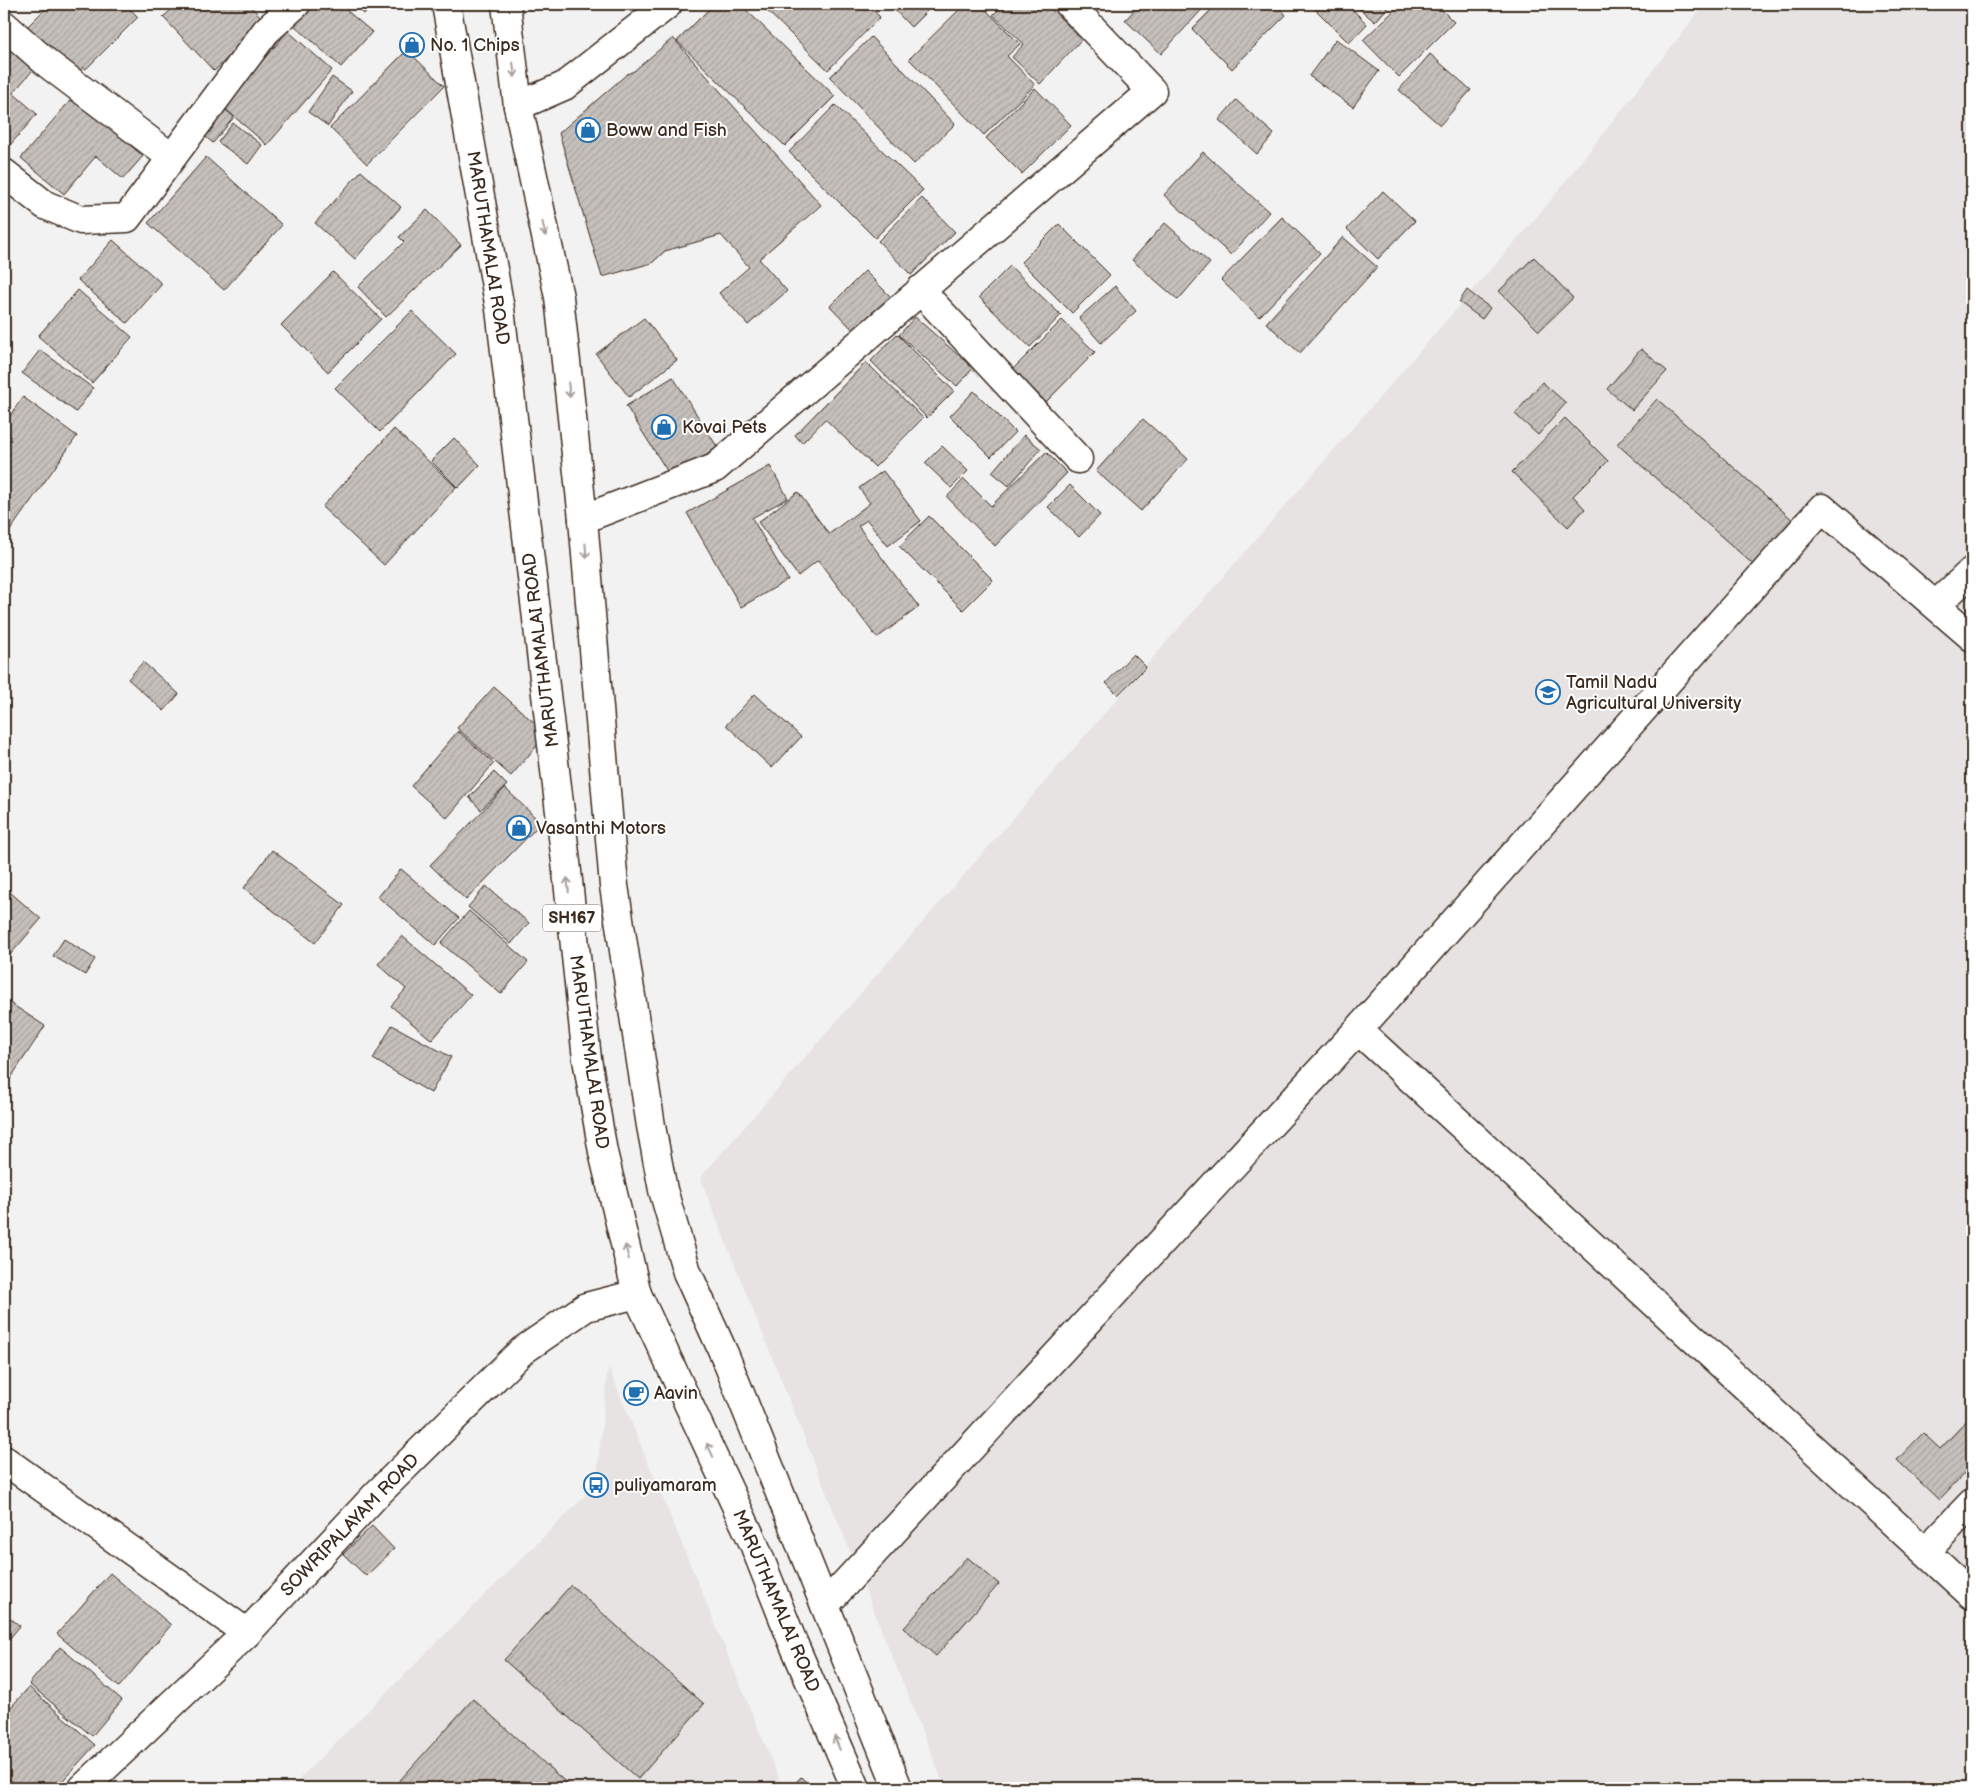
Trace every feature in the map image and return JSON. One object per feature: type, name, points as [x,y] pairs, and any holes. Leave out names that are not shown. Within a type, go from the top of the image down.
[{"type":"street","points":[[4,173],[45,205],[81,220],[126,218],[266,31],[296,4]]},
{"type":"street","name":"MARUTHAMALAI ROAD","points":[[446,4],[500,310],[566,862],[587,1060],[603,1152],[637,1294],[754,1544],[792,1640],[856,1788]]},
{"type":"street","name":"SH167","points":[[506,4],[518,106],[558,297],[583,519],[614,886],[651,1126],[663,1190],[688,1272],[725,1356],[898,1788]]},
{"type":"street","points":[[518,106],[564,86],[668,4]]},
{"type":"street","points":[[583,519],[715,468],[1152,91],[1069,4]]},
{"type":"street","points":[[4,25],[48,64],[171,157]]},
{"type":"street","points":[[920,290],[1078,459]]},
{"type":"street","points":[[825,1605],[1358,1030],[1822,508],[1972,637]]},
{"type":"street","points":[[1936,605],[1972,571]]},
{"type":"street","points":[[1358,1030],[1972,1595]]},
{"type":"street","name":"SOWRIPALAYAM ROAD","points":[[82,1788],[247,1633],[376,1495],[522,1351],[586,1307],[637,1294]]},
{"type":"street","points":[[4,1460],[247,1633]]},
{"type":"street","points":[[1925,1552],[1972,1503]]},
{"type":"shaded area","name":"Tamil Nadu Agricultural University","points":[[1705,4],[1972,4],[1972,1788],[945,1788],[700,1178],[1546,206]]},
{"type":"shaded area","points":[[608,1366],[783,1788],[290,1788],[596,1485]]},
{"type":"building","points":[[39,4],[125,4],[138,17],[86,69],[83,67],[74,77],[25,29],[45,9]]},
{"type":"building","points":[[178,4],[248,4],[266,22],[214,71],[163,17]]},
{"type":"building","points":[[313,4],[339,4],[372,32],[341,67],[294,25]]},
{"type":"building","points":[[353,4],[374,4],[364,14]]},
{"type":"building","points":[[714,4],[740,4],[835,96],[785,146],[677,41]]},
{"type":"building","points":[[760,4],[867,4],[880,17],[828,70]]},
{"type":"building","points":[[889,4],[934,4],[911,27]]},
{"type":"building","points":[[965,4],[980,4],[1020,44],[1007,56],[1035,85],[984,135],[909,59]]},
{"type":"building","points":[[1004,4],[1046,4],[1082,39],[1040,84],[1012,57],[1024,44],[993,15]]},
{"type":"building","points":[[1140,4],[1207,4],[1161,54],[1125,20]]},
{"type":"building","points":[[1217,4],[1276,4],[1286,15],[1232,69],[1192,29]]},
{"type":"building","points":[[1310,4],[1347,4],[1367,24],[1349,43]]},
{"type":"building","points":[[1354,4],[1391,4],[1375,22]]},
{"type":"building","points":[[1401,4],[1436,4],[1454,22],[1399,77],[1363,40]]},
{"type":"building","points":[[288,31],[332,70],[267,145],[222,106]]},
{"type":"building","points":[[4,34],[38,64],[13,93],[37,114],[4,152]]},
{"type":"building","points":[[871,37],[955,124],[914,164],[830,77]]},
{"type":"building","points":[[673,38],[821,205],[759,259],[787,291],[748,325],[719,293],[749,267],[721,235],[665,251],[652,263],[602,277],[559,133],[627,74],[634,71]]},
{"type":"building","points":[[1336,39],[1379,71],[1353,107],[1309,76]]},
{"type":"building","points":[[407,50],[444,86],[367,164],[330,128]]},
{"type":"building","points":[[1430,54],[1471,90],[1440,125],[1399,90]]},
{"type":"building","points":[[332,77],[352,91],[328,126],[308,112]]},
{"type":"building","points":[[1035,88],[1071,125],[1022,174],[986,138]]},
{"type":"building","points":[[73,97],[143,156],[123,179],[96,156],[64,194],[21,158]]},
{"type":"building","points":[[1236,100],[1274,134],[1257,154],[1219,120]]},
{"type":"building","points":[[218,103],[234,117],[213,143],[196,129]]},
{"type":"building","points":[[835,105],[923,190],[875,238],[789,152]]},
{"type":"building","points":[[233,123],[262,145],[248,164],[218,142]]},
{"type":"building","points":[[1203,152],[1269,212],[1231,255],[1164,195]]},
{"type":"building","points":[[206,157],[282,225],[224,290],[148,223]]},
{"type":"building","points":[[361,171],[401,207],[355,259],[315,223]]},
{"type":"building","points":[[1383,191],[1415,221],[1378,259],[1347,229]]},
{"type":"building","points":[[922,198],[955,232],[911,275],[878,241]]},
{"type":"building","points":[[427,210],[461,245],[386,317],[358,287],[404,242],[399,237]]},
{"type":"building","points":[[1282,217],[1320,253],[1259,317],[1221,280]]},
{"type":"building","points":[[1165,223],[1210,263],[1178,300],[1132,260]]},
{"type":"building","points":[[1059,224],[1110,275],[1072,313],[1021,262]]},
{"type":"building","points":[[1343,237],[1377,267],[1300,353],[1266,323]]},
{"type":"building","points":[[113,240],[162,284],[127,323],[78,280]]},
{"type":"building","points":[[1534,257],[1573,298],[1539,331],[1499,291]]},
{"type":"building","points":[[1010,266],[1061,315],[1030,347],[979,297]]},
{"type":"building","points":[[865,271],[893,299],[857,334],[830,306]]},
{"type":"building","points":[[333,272],[381,319],[328,372],[281,325]]},
{"type":"building","points":[[1115,286],[1136,311],[1101,343],[1079,318]]},
{"type":"building","points":[[78,290],[132,337],[92,383],[38,336]]},
{"type":"building","points":[[1467,290],[1490,308],[1482,319],[1459,302]]},
{"type":"building","points":[[412,311],[456,354],[380,432],[335,388]]},
{"type":"building","points":[[915,317],[973,368],[957,386],[899,335]]},
{"type":"building","points":[[644,318],[677,360],[629,397],[596,354]]},
{"type":"building","points":[[1062,320],[1095,352],[1046,402],[1013,369]]},
{"type":"building","points":[[897,334],[954,391],[927,418],[871,361]]},
{"type":"building","points":[[1641,349],[1667,371],[1632,410],[1607,389]]},
{"type":"building","points":[[40,350],[93,388],[76,412],[22,373]]},
{"type":"building","points":[[866,362],[923,418],[875,467],[825,419],[802,443],[795,435]]},
{"type":"building","points":[[673,377],[718,448],[671,477],[626,406]]},
{"type":"building","points":[[1542,382],[1566,403],[1538,435],[1515,414]]},
{"type":"building","points":[[974,391],[1015,432],[991,457],[950,416]]},
{"type":"building","points":[[23,397],[77,436],[4,539],[4,424]]},
{"type":"building","points":[[1657,399],[1795,522],[1756,567],[1617,444]]},
{"type":"building","points":[[1565,418],[1608,461],[1573,496],[1585,509],[1568,527],[1512,472]]},
{"type":"building","points":[[1143,419],[1188,459],[1141,511],[1096,471]]},
{"type":"building","points":[[394,429],[456,487],[384,565],[322,507]]},
{"type":"building","points":[[1024,435],[1041,449],[1009,486],[992,472]]},
{"type":"building","points":[[454,438],[480,465],[458,488],[431,461]]},
{"type":"building","points":[[942,446],[968,471],[951,488],[925,463]]},
{"type":"building","points":[[1046,452],[1067,473],[995,546],[947,497],[964,479],[991,506]]},
{"type":"building","points":[[770,466],[788,498],[752,518],[788,580],[741,607],[687,513]]},
{"type":"building","points":[[883,471],[921,521],[888,546],[867,520],[858,526],[919,607],[877,638],[818,560],[798,576],[758,522],[798,492],[829,534],[870,503],[859,488]]},
{"type":"building","points":[[1070,485],[1100,515],[1079,537],[1048,507]]},
{"type":"building","points":[[929,516],[993,580],[963,610],[899,546]]},
{"type":"building","points":[[1133,654],[1146,667],[1118,695],[1106,683]]},
{"type":"building","points":[[143,662],[179,694],[164,711],[128,679]]},
{"type":"building","points":[[494,687],[547,734],[511,776],[457,728]]},
{"type":"building","points":[[755,694],[801,737],[772,768],[726,725]]},
{"type":"building","points":[[458,731],[494,763],[447,818],[411,786]]},
{"type":"building","points":[[494,772],[507,785],[481,810],[469,797]]},
{"type":"building","points":[[505,788],[541,823],[466,900],[430,865]]},
{"type":"building","points":[[272,850],[344,905],[315,943],[244,888]]},
{"type":"building","points":[[401,869],[459,918],[435,945],[378,897]]},
{"type":"building","points":[[486,886],[529,923],[511,944],[468,907]]},
{"type":"building","points":[[4,887],[41,919],[4,962]]},
{"type":"building","points":[[469,911],[528,962],[501,994],[441,943]]},
{"type":"building","points":[[402,936],[471,995],[432,1040],[391,1006],[406,989],[378,964]]},
{"type":"building","points":[[64,939],[95,959],[85,975],[53,956]]},
{"type":"building","points":[[4,999],[45,1026],[4,1088]]},
{"type":"building","points":[[392,1025],[451,1057],[431,1093],[373,1059]]},
{"type":"building","points":[[1972,1415],[1972,1465],[1939,1500],[1897,1460],[1923,1433],[1940,1449]]},
{"type":"building","points":[[372,1526],[394,1549],[366,1576],[343,1554]]},
{"type":"building","points":[[967,1557],[999,1584],[936,1656],[904,1628]]},
{"type":"building","points":[[110,1573],[171,1625],[119,1687],[57,1634]]},
{"type":"building","points":[[571,1585],[704,1704],[638,1779],[504,1660]]},
{"type":"building","points":[[4,1613],[20,1626],[4,1645]]},
{"type":"building","points":[[60,1647],[122,1700],[92,1736],[29,1684]]},
{"type":"building","points":[[29,1687],[95,1745],[56,1788],[19,1788],[4,1774],[4,1715]]},
{"type":"building","points":[[473,1699],[572,1788],[393,1788]]},
{"type":"building","points":[[801,1777],[812,1788],[790,1788]]},
{"type":"place","name":"No. 1 Chips","points":[[412,45]]},
{"type":"place","name":"Boww and Fish","points":[[588,130]]},
{"type":"place","name":"Kovai Pets","points":[[664,427]]},
{"type":"place","name":"Tamil Nadu Agricultural University","points":[[1548,692]]},
{"type":"place","name":"Vasanthi Motors","points":[[519,828]]},
{"type":"place","name":"Aavin","points":[[636,1393]]},
{"type":"place","name":"puliyamaram","points":[[596,1485]]}]
